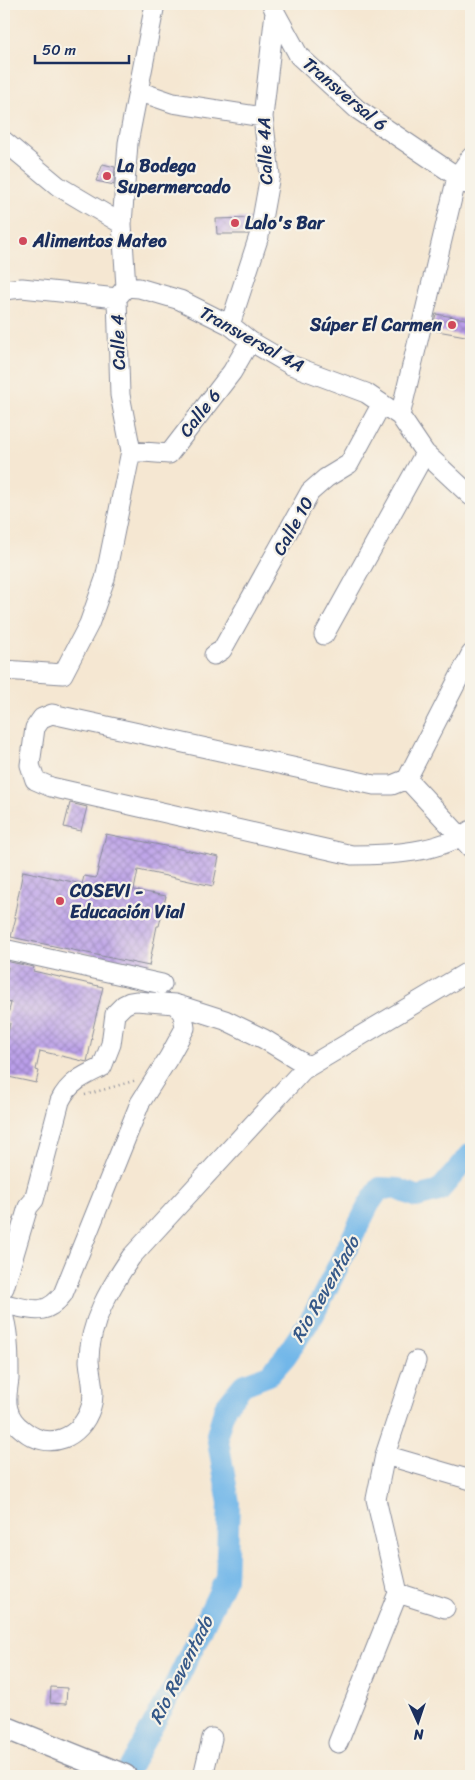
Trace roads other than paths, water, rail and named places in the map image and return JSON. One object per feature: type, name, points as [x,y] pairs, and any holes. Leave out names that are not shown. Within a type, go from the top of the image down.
[{"type":"main road","points":[[4,1727],[125,1776]]},
{"type":"street","name":"Calle 4","points":[[4,670],[64,674],[89,624],[105,579],[131,451],[120,395],[122,224],[128,143],[155,4]]},
{"type":"street","name":"Calle 4A","points":[[230,325],[259,236],[270,175],[263,117],[273,8]]},
{"type":"street","name":"Transversal 6","points":[[273,8],[299,56],[313,70],[357,109],[464,182]]},
{"type":"street","points":[[138,91],[173,103],[263,117]]},
{"type":"street","points":[[4,141],[58,186],[122,224]]},
{"type":"street","points":[[471,157],[400,416],[425,453],[471,496]]},
{"type":"street","name":"Transversal 4A","points":[[4,290],[22,288],[121,292],[139,288],[180,300],[230,325],[250,341],[291,365],[366,393],[381,405],[400,416]]},
{"type":"street","name":"Calle 6","points":[[131,451],[169,454],[232,372],[250,341]]},
{"type":"street","name":"Calle 10","points":[[214,655],[222,650],[227,642],[310,492],[326,478],[349,464],[381,405]]},
{"type":"street","points":[[324,635],[425,453]]},
{"type":"street","points":[[468,838],[419,850],[373,855],[352,855],[51,787],[35,780],[30,765],[35,728],[42,718],[52,714],[374,785],[392,785],[407,779],[471,654]]},
{"type":"street","points":[[407,779],[468,838]]},
{"type":"street","points":[[4,949],[162,984]]},
{"type":"street","points":[[4,1318],[9,1364],[7,1408],[16,1424],[31,1437],[49,1442],[67,1437],[81,1426],[92,1406],[89,1360],[92,1333],[114,1283],[137,1251],[303,1070],[471,970]]},
{"type":"street","points":[[4,1288],[28,1207],[34,1200],[60,1100],[64,1092],[78,1079],[102,1067],[111,1044],[115,1014],[119,1008],[130,1002],[175,1004],[225,1020],[264,1039],[308,1066]]},
{"type":"street","points":[[4,1304],[28,1309],[47,1309],[58,1301],[63,1294],[140,1103],[185,1028],[183,1014],[175,1004]]},
{"type":"street","points":[[338,1743],[398,1593],[376,1499],[385,1455],[416,1361]]},
{"type":"street","points":[[385,1455],[471,1480]]},
{"type":"street","points":[[398,1593],[445,1608]]},
{"type":"street","points":[[203,1776],[212,1738]]},
{"type":"waterway","name":"Rio Reventado","points":[[125,1776],[174,1687],[226,1578],[229,1503],[217,1435],[225,1407],[243,1385],[269,1375],[285,1357],[314,1314],[369,1204],[380,1188],[398,1189],[417,1197],[439,1191],[471,1154]]},
{"type":"place","name":"La Bodega Supermercado","points":[[107,176]]},
{"type":"place","name":"Lalo's Bar","points":[[235,223]]},
{"type":"place","name":"Alimentos Mateo","points":[[23,241]]},
{"type":"place","name":"Súper El Carmen","points":[[452,325]]},
{"type":"place","name":"COSEVI - Educación Vial","points":[[60,901]]}]
